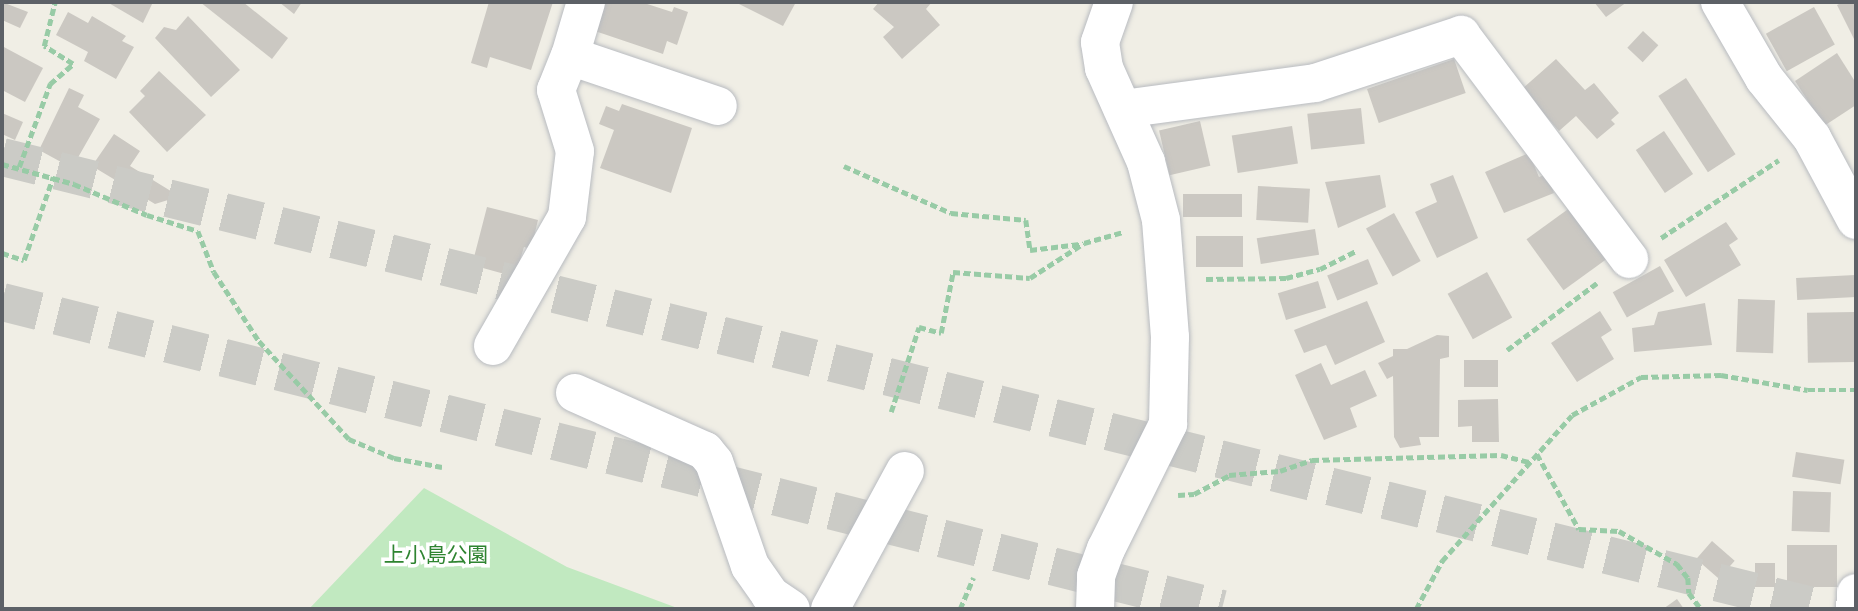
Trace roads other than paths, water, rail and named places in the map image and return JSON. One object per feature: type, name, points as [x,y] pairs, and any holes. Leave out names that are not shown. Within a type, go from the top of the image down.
[{"type":"street","points":[[493,346],[567,217],[575,150],[556,90],[570,56],[586,2]]},
{"type":"street","points":[[1095,609],[1096,576],[1106,549],[1135,496],[1168,424],[1170,337],[1160,220],[1146,162],[1104,68],[1100,42],[1114,2]]},
{"type":"street","points":[[1720,2],[1764,78],[1812,138],[1856,220]]},
{"type":"street","points":[[1123,109],[1315,83],[1461,35],[1629,259]]},
{"type":"street","points":[[570,56],[718,106]]},
{"type":"street","points":[[575,393],[705,451],[714,462],[750,566],[770,595],[791,609]]},
{"type":"street","points":[[830,609],[905,471]]},
{"type":"street","points":[[1855,609],[1856,593]]},
{"type":"tunnel","points":[[2,157],[1824,609]]},
{"type":"tunnel","points":[[2,302],[1222,609]]},
{"type":"park label","name":"上小島公園","points":[[436,555]]}]
